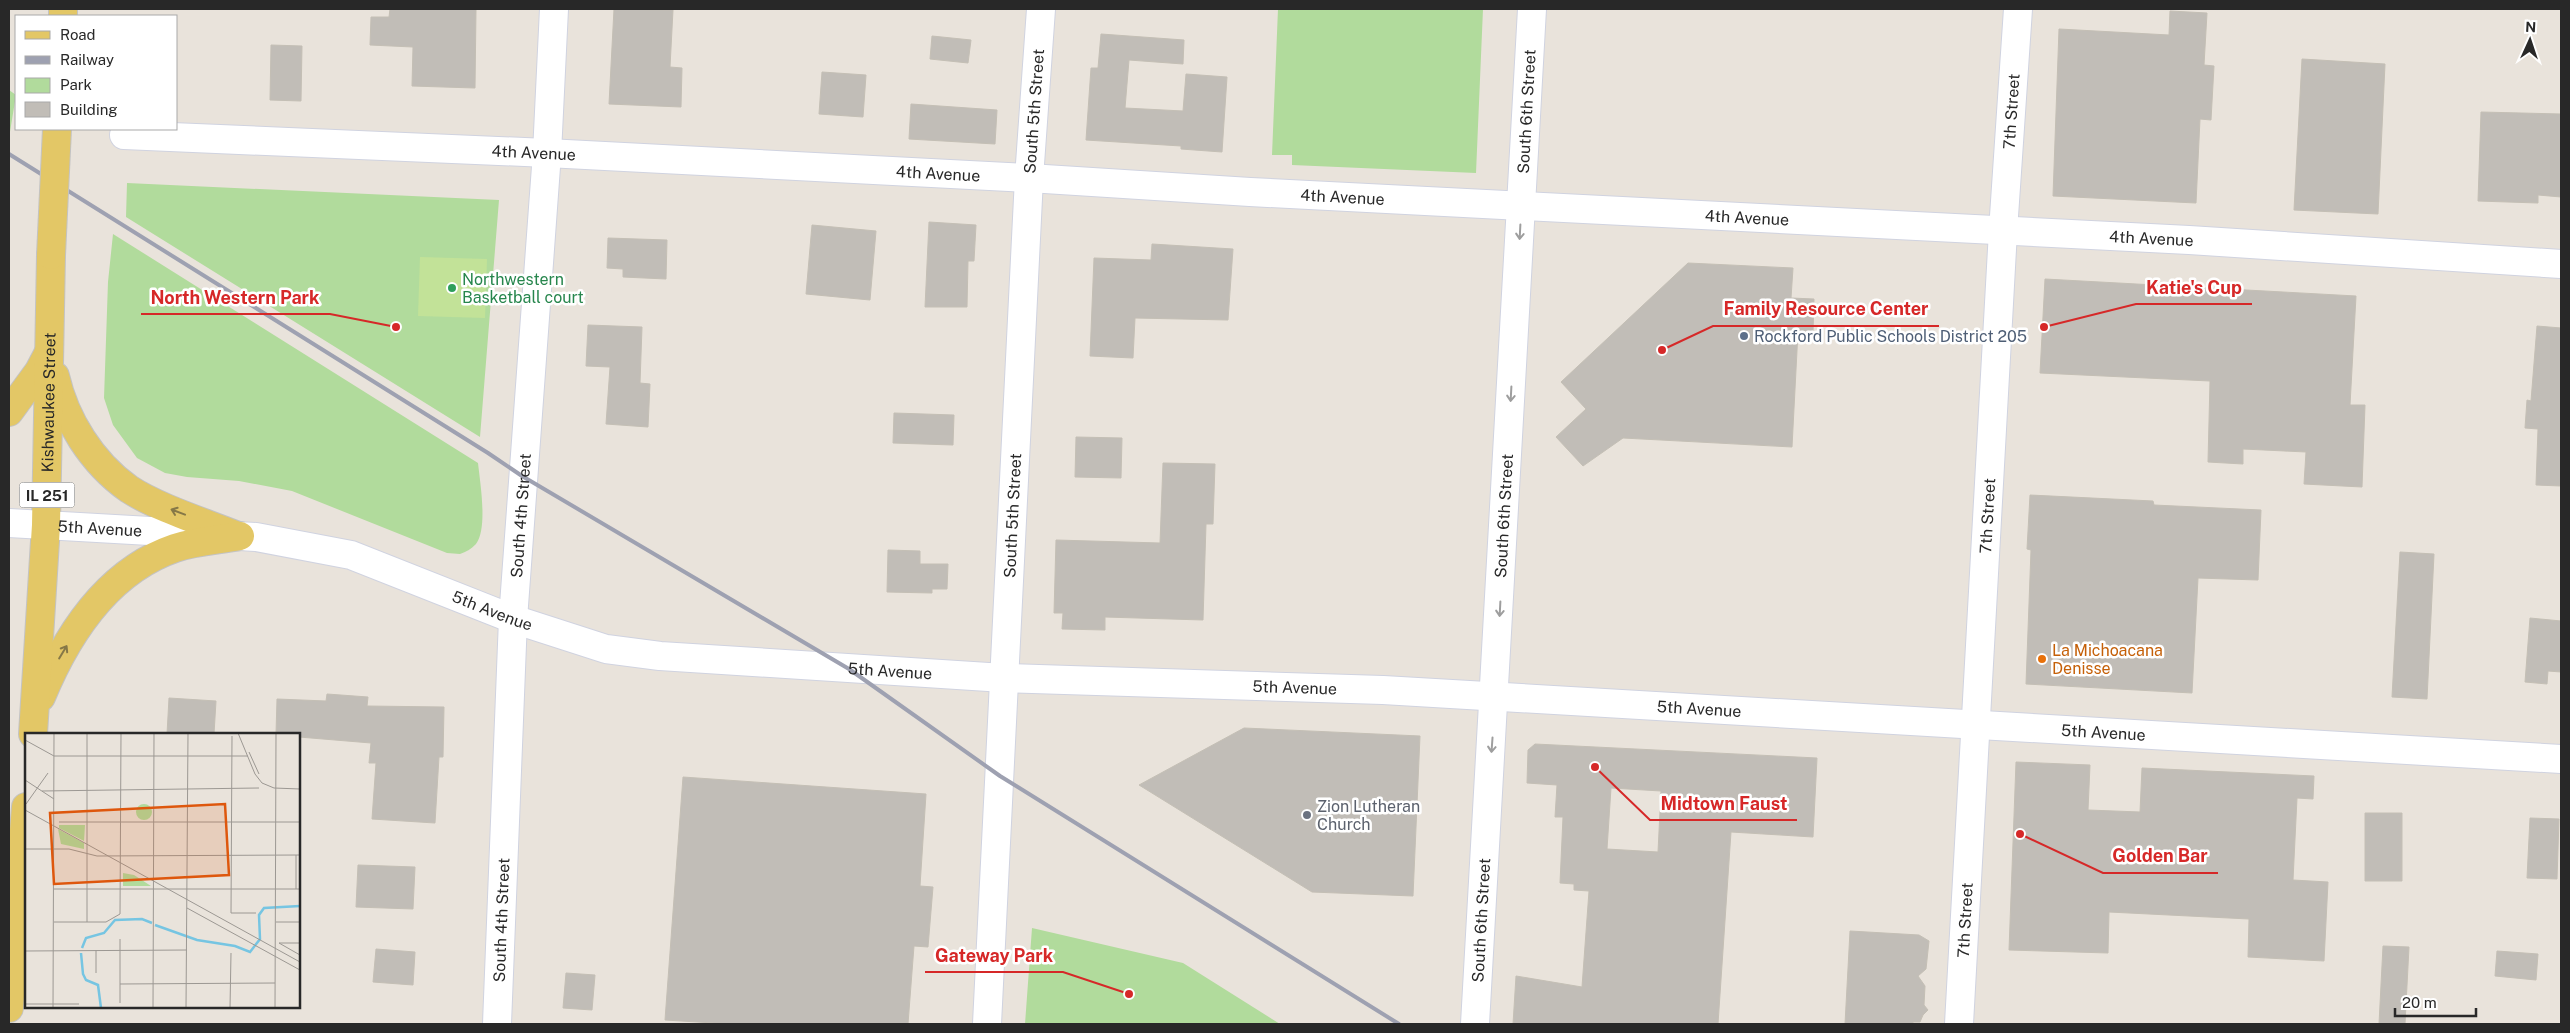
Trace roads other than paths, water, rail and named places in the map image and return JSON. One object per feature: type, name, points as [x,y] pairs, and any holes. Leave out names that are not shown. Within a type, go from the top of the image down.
[{"type":"main road","name":"Kishwaukee Street","points":[[34,723],[46,525],[51,255],[57,130]]},
{"type":"main road","points":[[9,412],[39,371],[50,350]]},
{"type":"main road","points":[[50,350],[63,402],[79,436],[106,469],[130,489],[157,504],[240,536]]},
{"type":"main road","points":[[34,723],[50,674],[65,648],[108,588],[130,570],[177,547],[240,536]]},
{"type":"main road","points":[[9,1008],[25,819]]},
{"type":"street","name":"South 4th Street","points":[[497,1024],[513,619],[547,153],[554,9]]},
{"type":"street","name":"South 5th Street","points":[[987,1024],[1030,178],[1041,9]]},
{"type":"street","name":"South 6th Street","points":[[1475,1024],[1495,696],[1532,9]]},
{"type":"street","name":"7th Street","points":[[1959,1024],[2003,231],[2018,9]]},
{"type":"street","name":"4th Avenue","points":[[124,135],[547,153],[1030,178],[1522,206],[2198,240],[2561,264]]},
{"type":"street","name":"5th Avenue","points":[[9,523],[240,536],[326,549],[350,555],[513,619],[606,649],[660,656],[1004,678],[1383,690],[1495,696],[2561,758]]},
{"type":"railway","points":[[9,154],[522,476],[849,669],[1000,776],[1399,1024]]},
{"type":"place","name":"Northwestern Basketball court","points":[[452,288]]},
{"type":"place","name":"North Western Park","points":[[396,327]]},
{"type":"place","name":"Katie's Cup","points":[[2044,327]]},
{"type":"place","name":"Rockford Public Schools District 205","points":[[1744,336]]},
{"type":"place","name":"Family Resource Center","points":[[1662,350]]},
{"type":"place","name":"La Michoacana Denisse","points":[[2042,659]]},
{"type":"place","name":"Midtown Faust","points":[[1595,767]]},
{"type":"place","name":"Zion Lutheran Church","points":[[1307,815]]},
{"type":"place","name":"Golden Bar","points":[[2020,834]]},
{"type":"place","name":"Gateway Park","points":[[1129,994]]}]
